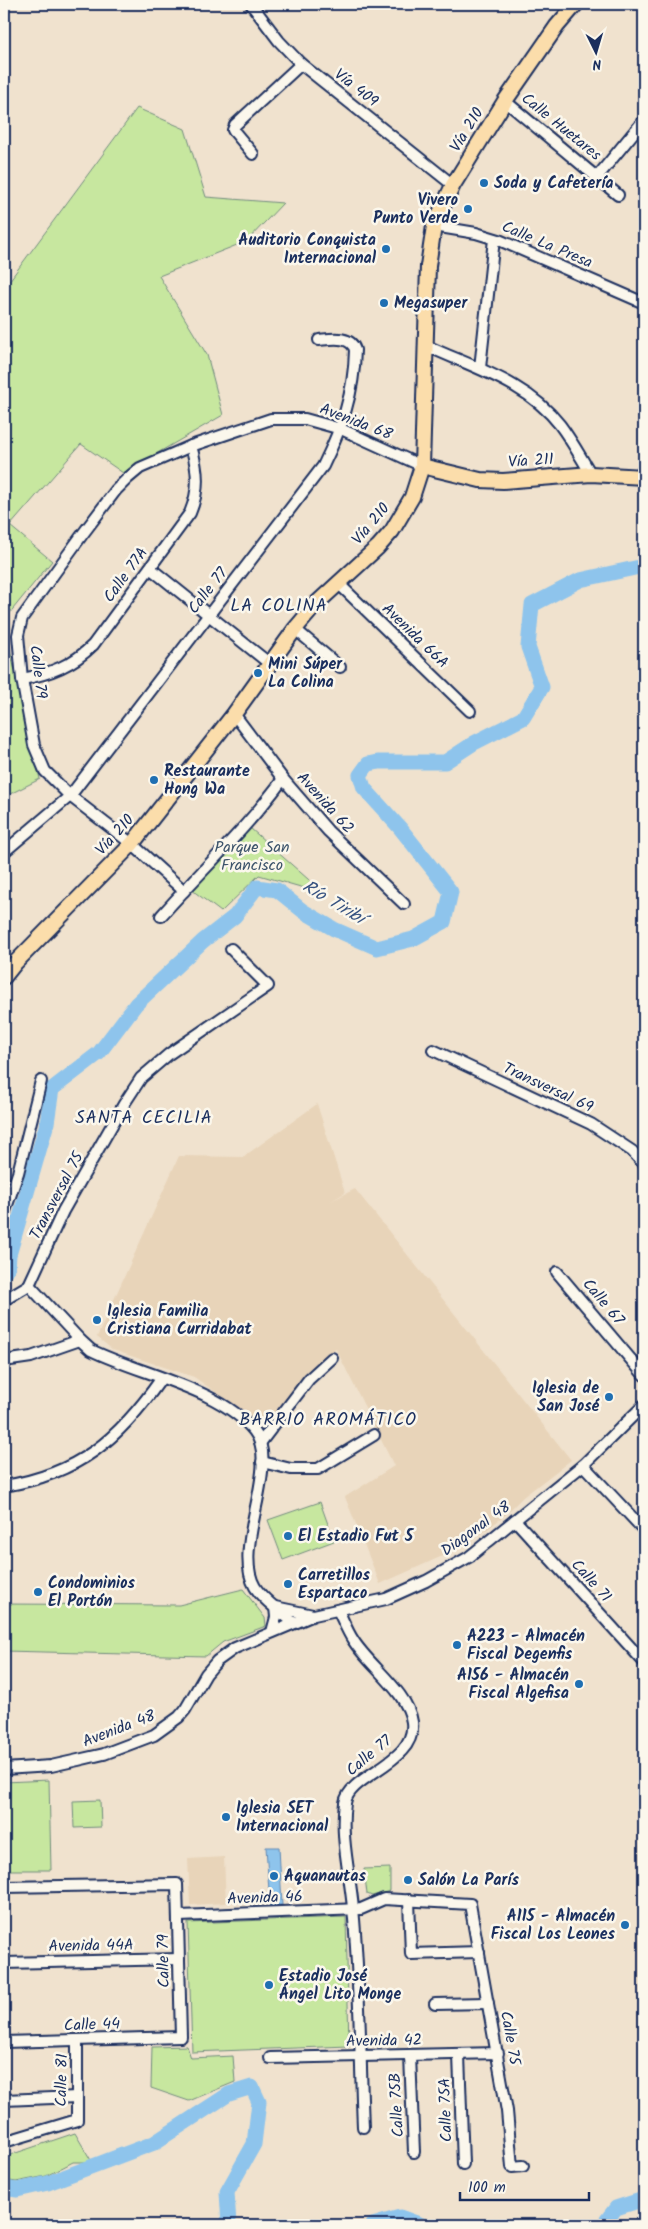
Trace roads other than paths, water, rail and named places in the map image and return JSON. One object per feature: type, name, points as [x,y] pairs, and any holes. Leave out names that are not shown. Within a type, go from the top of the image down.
[{"type":"main road","name":"Vía 210","points":[[4,977],[16,962],[132,844],[234,714],[295,629],[338,583],[392,532],[412,497],[422,466],[428,266],[434,226],[453,185],[505,101],[557,26],[576,4]]},
{"type":"main road","name":"Vía 211","points":[[422,466],[480,480],[503,481],[591,474],[644,477]]},
{"type":"street","name":"Vía 409","points":[[251,4],[279,41],[301,64],[453,185]]},
{"type":"street","points":[[253,154],[235,134],[233,130],[235,125],[301,64]]},
{"type":"street","name":"Calle Huetares","points":[[505,101],[618,194]]},
{"type":"street","name":"Calle Huetares","points":[[598,176],[644,120]]},
{"type":"street","name":"Calle La Presa","points":[[434,226],[476,233],[494,239],[644,303]]},
{"type":"street","points":[[480,368],[494,239]]},
{"type":"street","name":"Calle 77","points":[[4,852],[70,796],[323,466],[341,429],[350,390],[354,346],[345,339],[319,340]]},
{"type":"street","points":[[427,346],[480,368],[514,386],[538,402],[560,425],[591,474]]},
{"type":"street","name":"Avenida 68","points":[[191,446],[271,419],[305,419],[341,429],[422,466]]},
{"type":"street","name":"Calle 77A","points":[[22,679],[52,672],[84,655],[93,646],[190,513],[195,501],[198,477],[191,446]]},
{"type":"street","name":"Calle 79","points":[[184,890],[132,844],[70,796],[45,771],[34,745],[22,679],[18,635],[19,626],[38,593],[116,490],[128,478],[148,464],[191,446]]},
{"type":"street","points":[[150,568],[209,613],[270,664]]},
{"type":"street","name":"Avenida 66A","points":[[338,583],[470,711]]},
{"type":"street","points":[[295,629],[340,667]]},
{"type":"street","name":"Avenida 62","points":[[234,714],[283,779],[328,831],[404,904]]},
{"type":"street","points":[[161,916],[261,808],[283,779]]},
{"type":"street","name":"Transversal 75","points":[[30,1285],[63,1211],[124,1104],[141,1078],[168,1054],[268,986],[231,949]]},
{"type":"street","name":"Transversal 69","points":[[433,1050],[591,1124],[632,1151],[644,1164]]},
{"type":"street","points":[[4,1214],[18,1173],[41,1081]]},
{"type":"street","name":"Calle 67","points":[[557,1272],[644,1375]]},
{"type":"street","points":[[4,1300],[30,1285],[80,1340],[105,1357],[201,1393],[236,1414],[254,1431],[261,1442],[262,1462],[249,1566],[254,1586],[294,1623]]},
{"type":"street","points":[[4,1362],[31,1358],[80,1340]]},
{"type":"street","points":[[261,1442],[309,1380],[332,1358]]},
{"type":"street","points":[[4,1486],[56,1473],[103,1445],[143,1405],[161,1379]]},
{"type":"street","name":"Diagonal 48","points":[[294,1623],[314,1615],[386,1599],[426,1581],[469,1557],[583,1465],[644,1405]]},
{"type":"street","points":[[262,1462],[291,1469],[318,1469],[374,1435]]},
{"type":"street","points":[[583,1465],[644,1530]]},
{"type":"street","name":"Calle 71","points":[[515,1520],[644,1662]]},
{"type":"street","points":[[275,1607],[314,1615]]},
{"type":"street","points":[[272,1632],[276,1616],[275,1607]]},
{"type":"street","name":"Calle 77","points":[[338,1610],[354,1641],[389,1682],[410,1711],[412,1725],[409,1739],[401,1751],[388,1764],[354,1787],[345,1800],[344,1824],[353,1910],[363,2127]]},
{"type":"street","name":"Avenida 48","points":[[4,1769],[58,1765],[104,1754],[154,1735],[185,1710],[200,1682],[217,1660],[235,1648],[294,1623]]},
{"type":"street","name":"Calle 79","points":[[4,1887],[177,1884],[181,2037]]},
{"type":"street","name":"Avenida 46","points":[[179,1916],[353,1910],[369,1907],[384,1899],[470,1904]]},
{"type":"street","points":[[410,1900],[410,1954],[479,1952]]},
{"type":"street","name":"Calle 75","points":[[470,1904],[498,2053],[511,2139],[512,2167],[523,2166]]},
{"type":"street","name":"Avenida 44A","points":[[4,1963],[179,1959]]},
{"type":"street","points":[[435,2004],[488,2003]]},
{"type":"street","name":"Calle 44","points":[[4,2042],[181,2037]]},
{"type":"street","name":"Calle 81","points":[[4,2142],[77,2120],[78,2040]]},
{"type":"street","name":"Avenida 42","points":[[270,2058],[498,2053]]},
{"type":"street","name":"Calle 75A","points":[[459,2055],[462,2164]]},
{"type":"street","name":"Calle 75B","points":[[410,2056],[414,2152]]},
{"type":"street","points":[[4,2100],[77,2097]]},
{"type":"water","name":"Aquanautas","points":[[266,1847],[279,1847],[282,1905],[270,1906]]},
{"type":"waterway","name":"Río Tiribí","points":[[4,1273],[8,1268],[9,1255],[47,1123],[52,1089],[99,1053],[136,1004],[203,941],[235,916],[257,887],[277,890],[303,911],[334,929],[377,948],[413,939],[444,922],[451,892],[400,828],[364,788],[360,775],[368,764],[379,762],[445,762],[474,743],[523,718],[542,687],[528,647],[532,605],[580,580],[644,566]]},
{"type":"waterway","points":[[4,2188],[17,2190],[48,2183],[154,2143],[229,2094],[252,2087],[259,2102],[254,2144],[227,2192],[229,2225]]},
{"type":"waterway","points":[[603,2225],[616,2208],[644,2199]]},
{"type":"waterway","points":[[373,2225],[400,2217],[422,2225]]},
{"type":"place","name":"Soda y Cafetería","points":[[484,183]]},
{"type":"place","name":"Vivero Punto Verde","points":[[468,209]]},
{"type":"place","name":"Auditorio Conquista Internacional","points":[[386,249]]},
{"type":"place","name":"Megasuper","points":[[384,303]]},
{"type":"place","name":"Mini Súper La Colina","points":[[258,673]]},
{"type":"place","name":"Restaurante Hong Wa","points":[[154,780]]},
{"type":"place","name":"Iglesia Familia Cristiana Curridabat","points":[[97,1320]]},
{"type":"place","name":"Iglesia de San José","points":[[609,1397]]},
{"type":"place","name":"El Estadio Fut 5","points":[[288,1536]]},
{"type":"place","name":"Carretillos Espartaco","points":[[288,1584]]},
{"type":"place","name":"Condominios El Portón","points":[[38,1592]]},
{"type":"place","name":"A223 - Almacén Fiscal Degenfis","points":[[457,1645]]},
{"type":"place","name":"A156 - Almacén Fiscal Algefisa","points":[[579,1684]]},
{"type":"place","name":"Iglesia SET Internacional","points":[[226,1817]]},
{"type":"place","name":"Aquanautas","points":[[274,1876]]},
{"type":"place","name":"Salón La París","points":[[408,1880]]},
{"type":"place","name":"A115 - Almacén Fiscal Los Leones","points":[[625,1925]]},
{"type":"place","name":"Estadio José Ángel Lito Monge","points":[[269,1985]]},
{"type":"district","name":"LA COLINA","points":[[279,606]]},
{"type":"district","name":"SANTA CECILIA","points":[[144,1118]]},
{"type":"district","name":"BARRIO AROMÁTICO","points":[[328,1420]]},
{"type":"park label","name":"Parque San Francisco","points":[[252,856]]}]
